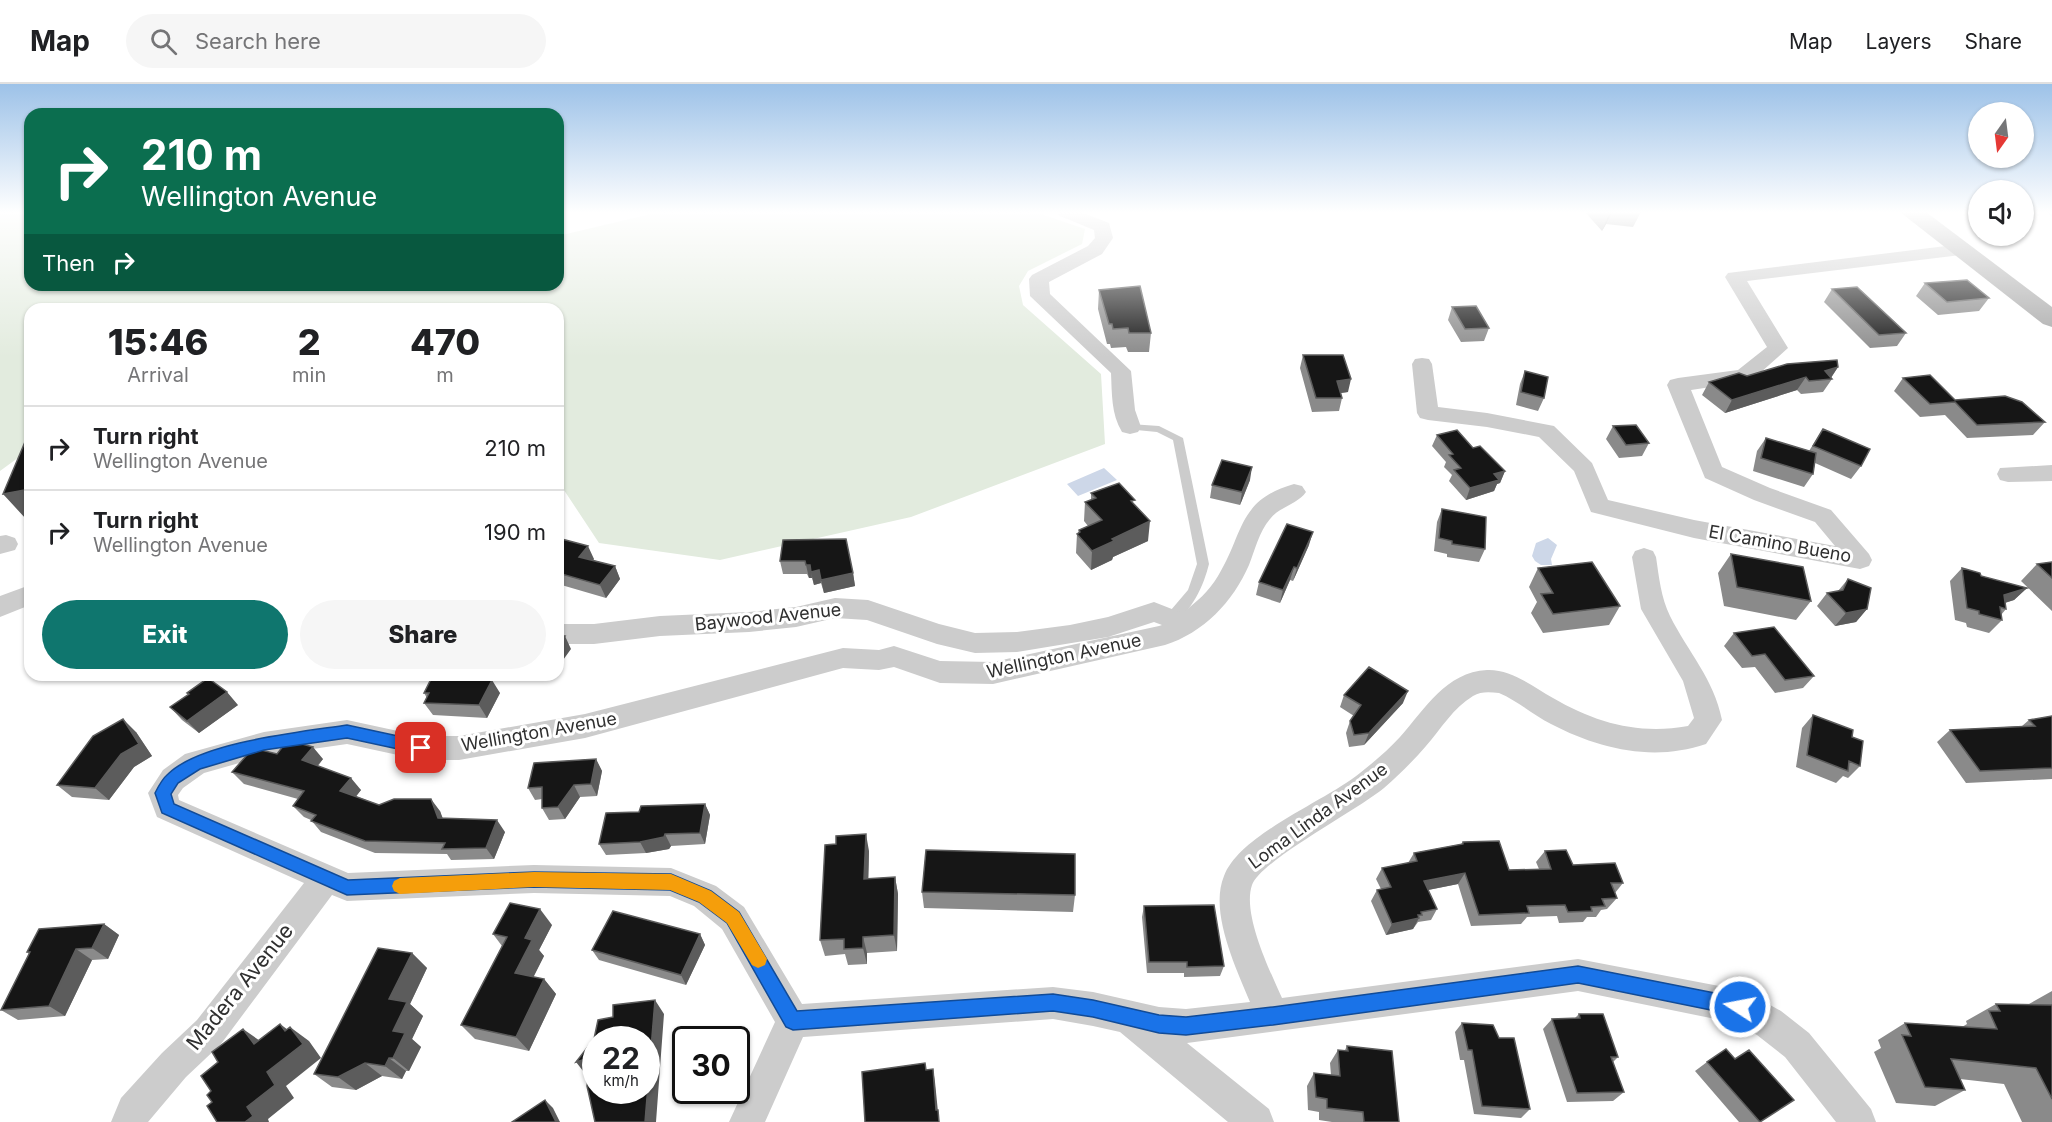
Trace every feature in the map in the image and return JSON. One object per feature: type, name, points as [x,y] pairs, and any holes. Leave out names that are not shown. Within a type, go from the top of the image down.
[{"type":"main road","points":[[1976,260],[2052,319]]},
{"type":"street","points":[[1075,260],[1039,279],[1040,296],[1121,371],[1124,411],[1130,427]]},
{"type":"street","name":"El Camino Bueno","points":[[1422,364],[1428,413],[1487,420],[1546,431],[1584,468],[1599,506],[1694,529],[1860,560],[1823,516],[1762,494],[1713,472],[1699,444],[1691,409],[1678,385],[1744,376],[1778,348],[1735,277],[1874,260]]},
{"type":"street","points":[[2008,474],[2052,473]]},
{"type":"street","name":"Wellington Avenue","points":[[793,1021],[733,918],[705,897],[671,882],[534,879],[347,887],[167,808],[163,793],[173,779],[195,764],[264,744],[347,732],[421,748],[459,747],[585,726],[843,658],[879,660],[894,656],[940,672],[993,673],[1165,635],[1176,622],[1209,606],[1228,582],[1261,514],[1269,504],[1294,492]]},
{"type":"street","name":"Loma Linda Avenue","points":[[1273,1016],[1242,938],[1234,905],[1238,877],[1257,858],[1363,788],[1409,747],[1447,701],[1472,682],[1490,681],[1514,686],[1545,708],[1595,732],[1630,740],[1657,742],[1696,736],[1708,720],[1707,704],[1700,684],[1658,617],[1650,598],[1644,556]]},
{"type":"street","points":[[0,607],[24,597]]},
{"type":"street","name":"Baywood Avenue","points":[[564,634],[594,634],[660,626],[748,622],[796,617],[836,608],[868,610],[937,634],[975,643],[1007,642],[1108,627],[1154,612],[1176,622]]},
{"type":"street","name":"Madera Avenue","points":[[129,1122],[140,1103],[209,1032],[326,878]]},
{"type":"street","points":[[747,1122],[793,1021],[1053,1002],[1093,1008],[1159,1024],[1186,1026],[1578,975],[1740,1007],[1769,1023],[1797,1045],[1858,1122]]},
{"type":"street","points":[[1129,1018],[1256,1122]]},
{"type":"lane","points":[[1130,427],[1159,429],[1178,438],[1203,564],[1199,582],[1176,622]]},
{"type":"shaded area","points":[[0,260],[24,260],[24,291],[564,291],[564,260],[1049,260],[1028,271],[1019,286],[1023,305],[1101,374],[1105,444],[911,517],[720,560],[599,543],[564,490],[564,303],[24,303],[24,453],[0,471]]},
{"type":"water","points":[[1104,468],[1117,480],[1078,496],[1067,484]]},
{"type":"water","points":[[1548,538],[1557,545],[1551,559],[1552,565],[1541,565],[1532,556],[1536,543]]},
{"type":"building","points":[[1967,280],[1989,298],[1947,302],[1925,283]]},
{"type":"building","points":[[1140,286],[1151,333],[1129,333],[1128,328],[1113,329],[1112,324],[1109,324],[1099,290]]},
{"type":"building","points":[[1857,287],[1906,333],[1879,335],[1832,289]]},
{"type":"building","points":[[1476,306],[1489,328],[1465,329],[1452,307]]},
{"type":"building","points":[[1303,355],[1343,355],[1351,379],[1337,381],[1342,398],[1316,398]]},
{"type":"building","points":[[1837,360],[1838,367],[1825,371],[1832,379],[1809,381],[1806,377],[1732,400],[1709,382],[1739,373],[1747,376],[1787,364]]},
{"type":"building","points":[[1525,371],[1548,377],[1544,398],[1521,392]]},
{"type":"building","points":[[1930,375],[1955,400],[2005,396],[2022,402],[2045,422],[1977,425],[1955,402],[1930,404],[1903,378]]},
{"type":"building","points":[[1636,425],[1649,443],[1626,445],[1613,426]]},
{"type":"building","points":[[1823,429],[1870,449],[1861,466],[1813,446]]},
{"type":"building","points":[[1457,430],[1473,448],[1480,446],[1505,471],[1494,474],[1499,480],[1470,488],[1454,470],[1461,468],[1449,455],[1453,454],[1437,435]]},
{"type":"building","points":[[1766,438],[1816,453],[1813,474],[1761,458]]},
{"type":"building","points":[[24,444],[24,490],[3,494]]},
{"type":"building","points":[[1222,460],[1252,467],[1242,492],[1212,485]]},
{"type":"building","points":[[1119,483],[1135,500],[1131,501],[1150,521],[1092,551],[1077,534],[1079,530],[1102,520],[1085,502],[1096,498],[1091,493]]},
{"type":"building","points":[[1442,509],[1486,517],[1485,549],[1452,544],[1452,541],[1439,538]]},
{"type":"building","points":[[1287,524],[1313,532],[1297,568],[1294,567],[1283,590],[1259,582]]},
{"type":"building","points":[[846,539],[853,573],[821,580],[819,570],[811,572],[810,565],[806,565],[805,561],[780,561],[783,540]]},
{"type":"building","points":[[564,540],[588,546],[579,557],[615,566],[600,585],[564,575]]},
{"type":"building","points":[[1731,554],[1803,567],[1811,601],[1737,587]]},
{"type":"building","points":[[1592,562],[1620,606],[1553,614],[1541,594],[1553,593],[1538,568]]},
{"type":"building","points":[[2052,562],[2052,578],[2037,564]]},
{"type":"building","points":[[1962,568],[1980,573],[1981,576],[2027,588],[2004,595],[2006,609],[2000,607],[2002,620],[1979,614],[1979,611],[1967,608]]},
{"type":"building","points":[[1848,579],[1871,588],[1867,609],[1846,613],[1827,593],[1843,590]]},
{"type":"building","points":[[1774,627],[1814,676],[1785,680],[1765,654],[1752,656],[1734,633]]},
{"type":"building","points":[[1369,667],[1408,691],[1369,733],[1354,735],[1350,721],[1361,705],[1344,695]]},
{"type":"building","points":[[204,681],[212,681],[227,692],[187,721],[170,707],[189,694],[187,693]]},
{"type":"building","points":[[430,681],[491,681],[479,705],[424,703],[429,693],[424,693]]},
{"type":"building","points":[[1813,715],[1853,730],[1852,737],[1863,741],[1860,766],[1849,761],[1848,771],[1807,755]]},
{"type":"building","points":[[2052,716],[2052,768],[1980,771],[1950,730],[2035,726],[2029,720]]},
{"type":"building","points":[[123,719],[139,744],[121,754],[95,788],[57,785],[93,736]]},
{"type":"building","points":[[287,741],[313,747],[302,760],[351,778],[340,791],[379,805],[394,799],[431,799],[438,818],[497,820],[486,848],[442,849],[445,843],[365,841],[311,821],[316,815],[293,806],[304,791],[232,772],[253,748],[277,754]]},
{"type":"building","points":[[596,759],[591,784],[574,785],[558,807],[542,808],[542,787],[528,788],[534,763]]},
{"type":"building","points":[[705,804],[700,833],[665,834],[664,837],[640,842],[599,844],[606,813],[639,812],[641,806]]},
{"type":"building","points":[[866,834],[864,879],[895,877],[894,935],[863,937],[863,948],[844,949],[844,939],[820,940],[825,845],[836,844],[836,836]]},
{"type":"building","points":[[1499,841],[1509,870],[1551,869],[1545,851],[1566,850],[1573,865],[1615,863],[1623,883],[1611,883],[1617,898],[1602,899],[1605,906],[1591,907],[1592,911],[1568,912],[1565,905],[1527,906],[1529,913],[1479,915],[1465,873],[1424,881],[1437,909],[1421,912],[1422,915],[1418,915],[1419,918],[1392,924],[1377,890],[1391,887],[1382,868],[1417,861],[1414,853],[1463,844],[1463,842]]},
{"type":"building","points":[[926,850],[1075,854],[1075,895],[922,892]]},
{"type":"building","points":[[510,903],[540,909],[525,938],[532,940],[515,973],[544,979],[516,1037],[461,1025],[507,937],[493,934]]},
{"type":"building","points":[[1214,905],[1224,966],[1187,967],[1187,962],[1149,962],[1144,906]]},
{"type":"building","points":[[613,911],[700,934],[681,975],[592,950]]},
{"type":"building","points":[[104,924],[92,948],[76,949],[49,1006],[1,1010],[39,929]]},
{"type":"building","points":[[378,948],[412,953],[389,999],[407,1002],[393,1031],[405,1033],[393,1058],[389,1058],[385,1066],[365,1063],[338,1077],[314,1074]]},
{"type":"building","points":[[655,1000],[653,1026],[597,1026],[598,1020],[613,1017],[613,1005]]},
{"type":"building","points":[[1996,1004],[2052,1005],[2052,1099],[2036,1068],[1951,1059],[1965,1090],[1925,1087],[1902,1035],[1911,1036],[1905,1023],[1997,1029],[1989,1011],[2000,1011]]},
{"type":"building","points":[[1579,1014],[1603,1014],[1618,1057],[1611,1057],[1624,1092],[1577,1093],[1552,1019],[1580,1018]]},
{"type":"building","points":[[1462,1023],[1493,1025],[1499,1038],[1514,1038],[1530,1109],[1482,1106],[1472,1050],[1468,1050]]},
{"type":"building","points":[[280,1024],[285,1031],[290,1027],[303,1044],[267,1072],[275,1085],[247,1107],[253,1116],[245,1122],[217,1122],[207,1106],[212,1102],[207,1095],[211,1091],[201,1076],[218,1062],[212,1052],[243,1029],[254,1044]]},
{"type":"building","points":[[1347,1046],[1392,1051],[1399,1122],[1364,1122],[1363,1112],[1327,1108],[1327,1099],[1316,1097],[1314,1073],[1340,1076],[1338,1050],[1348,1051]]},
{"type":"building","points":[[1726,1049],[1735,1059],[1749,1050],[1794,1100],[1760,1122],[1707,1062]]},
{"type":"building","points":[[925,1063],[926,1070],[933,1069],[939,1122],[865,1122],[862,1072]]},
{"type":"building","points":[[545,1100],[556,1122],[512,1122]]},
{"type":"building","points":[[591,1104],[646,1104],[645,1122],[595,1122]]},
{"type":"slow traffic","points":[[400,886],[534,879],[671,882],[705,897],[733,918],[758,959]]},
{"type":"route","points":[[421,748],[347,732],[264,744],[195,764],[173,779],[163,793],[167,808],[347,887],[534,879],[671,882],[705,897],[733,918],[793,1021],[1053,1002],[1093,1008],[1159,1024],[1186,1026],[1578,975],[1740,1007]]}]
